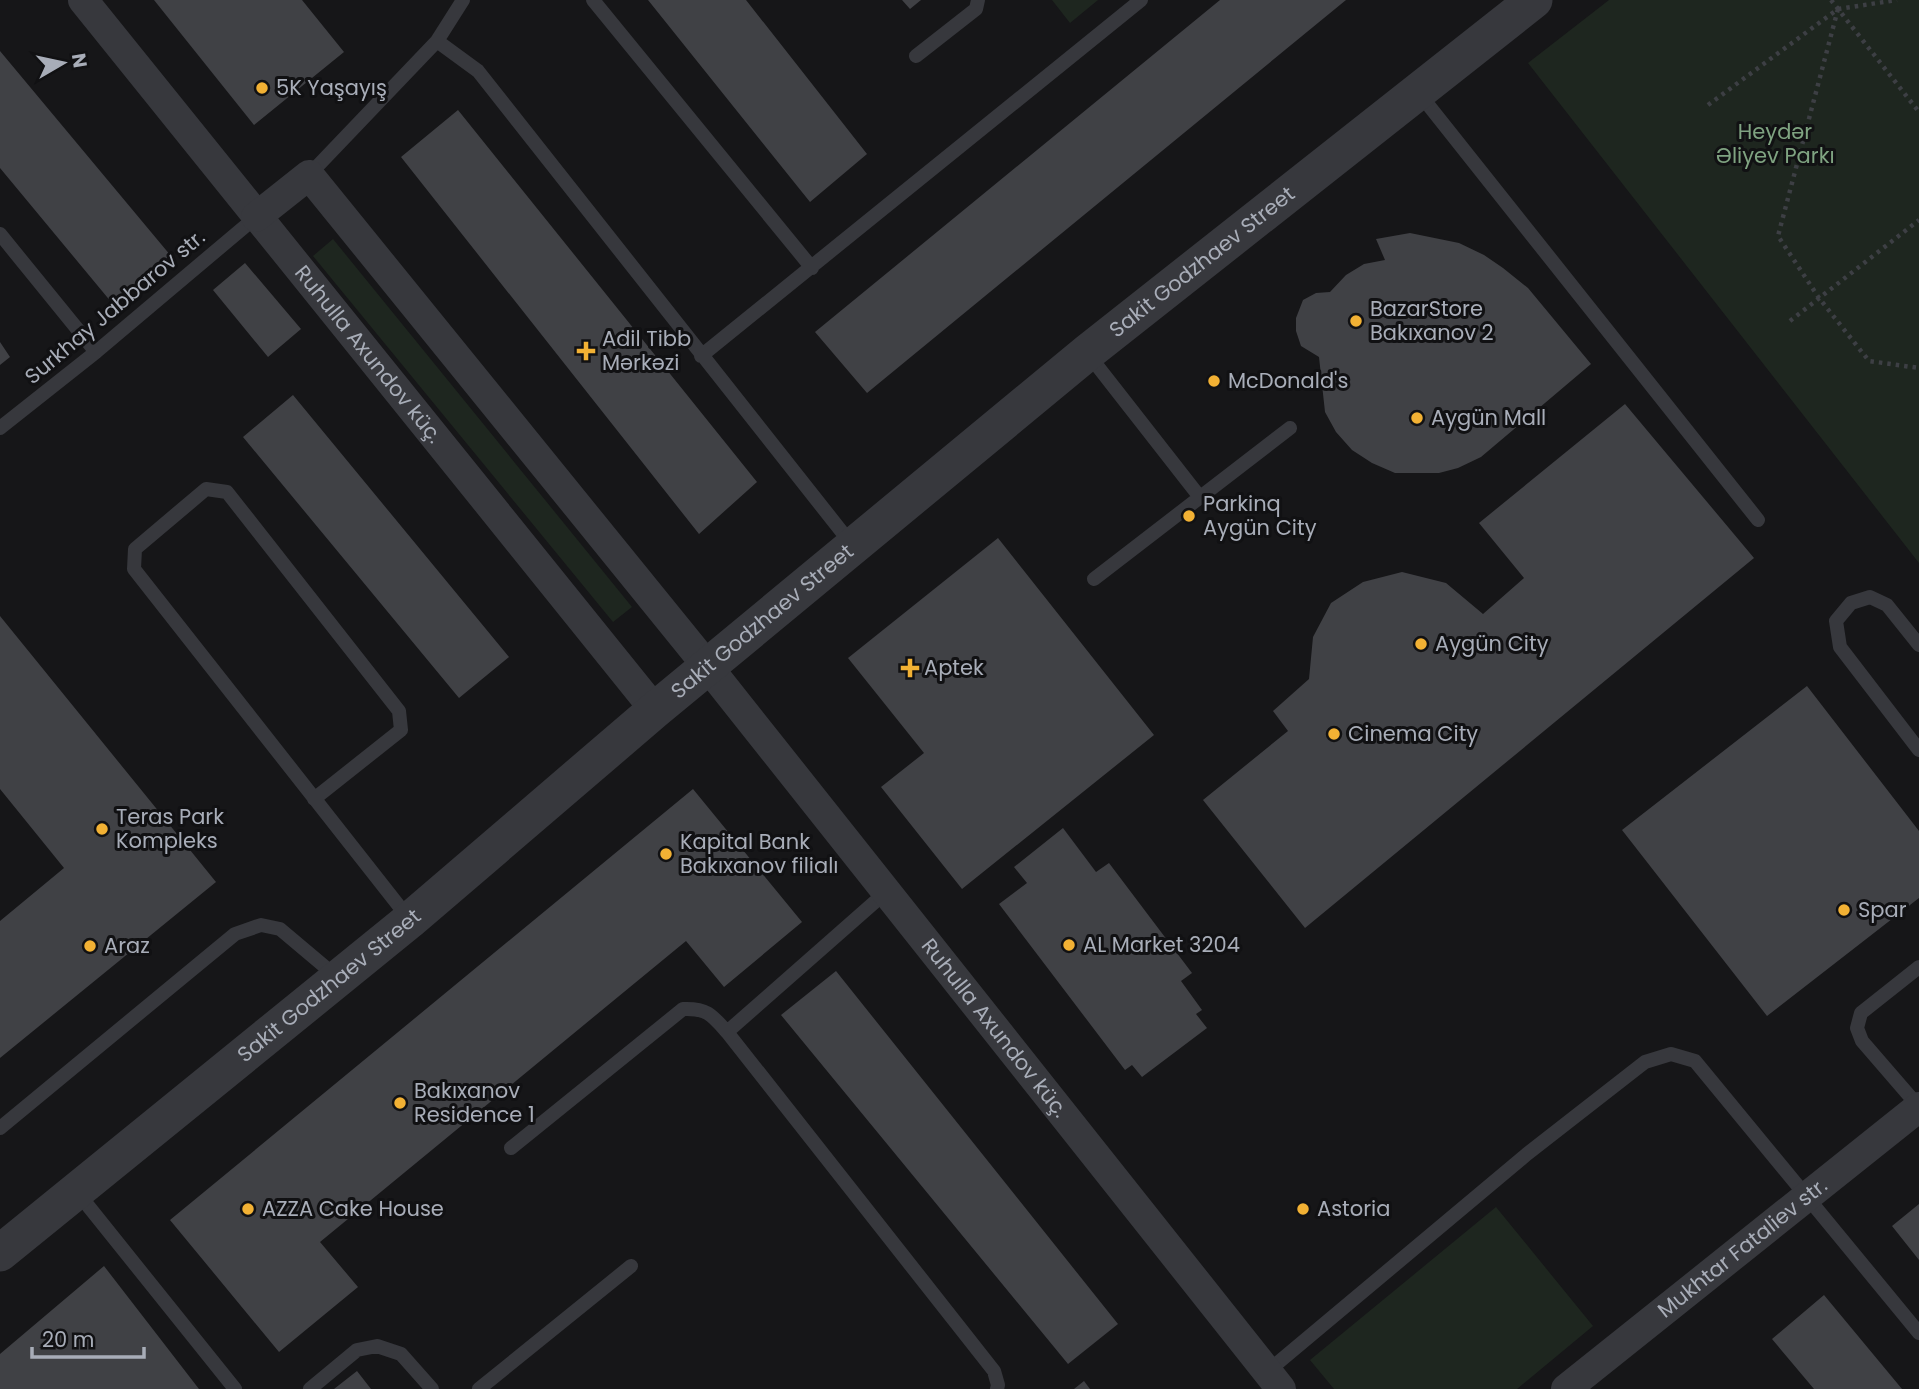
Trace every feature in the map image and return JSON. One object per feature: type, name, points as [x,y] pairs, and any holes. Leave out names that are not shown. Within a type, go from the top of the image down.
[{"type":"street","name":"Ruhulla Axundov küç.","points":[[83,0],[655,710]]},
{"type":"street","name":"Sakit Godzhaev Street","points":[[0,1253],[410,920],[655,710],[1088,352],[1534,0]]},
{"type":"street","name":"Ruhulla Axundov küç.","points":[[309,174],[708,667],[1274,1380]]},
{"type":"street","points":[[256,217],[309,174]]},
{"type":"street","name":"Mukhtar Fataliev str.","points":[[1566,1389],[1919,1107]]},
{"type":"lane","points":[[309,174],[437,41],[463,0]]},
{"type":"lane","points":[[593,0],[812,268]]},
{"type":"lane","points":[[916,56],[976,9],[978,0]]},
{"type":"lane","points":[[701,356],[1141,0]]},
{"type":"lane","points":[[437,41],[478,71],[854,547]]},
{"type":"lane","points":[[1417,90],[1758,520]]},
{"type":"lane","name":"Surkhay Jabbarov str.","points":[[0,428],[96,352],[256,217]]},
{"type":"lane","points":[[0,234],[96,352]]},
{"type":"lane","points":[[1088,352],[1199,496]]},
{"type":"lane","points":[[1094,579],[1290,428]]},
{"type":"lane","points":[[314,799],[401,730],[399,711],[227,492],[206,489],[135,549],[134,569],[314,799],[410,920]]},
{"type":"lane","points":[[1919,645],[1887,605],[1870,597],[1852,604],[1836,621],[1840,647],[1919,750]]},
{"type":"lane","points":[[727,1032],[886,893]]},
{"type":"lane","points":[[0,1128],[235,934],[261,925],[280,929],[338,978]]},
{"type":"lane","points":[[1919,967],[1861,1013],[1857,1028],[1862,1041],[1919,1107]]},
{"type":"lane","points":[[512,1148],[683,1010],[698,1009],[712,1016],[727,1032],[995,1371],[998,1385],[996,1389]]},
{"type":"lane","points":[[1274,1380],[1496,1180],[1645,1062],[1671,1054],[1695,1061],[1919,1333]]},
{"type":"lane","points":[[76,1191],[235,1389]]},
{"type":"lane","points":[[479,1389],[631,1266]]},
{"type":"lane","points":[[310,1389],[356,1350],[377,1346],[401,1354],[432,1389]]},
{"type":"path","points":[[1831,0],[1919,112]]},
{"type":"path","points":[[1708,105],[1838,9],[1897,0]]},
{"type":"path","points":[[1838,9],[1778,236],[1819,298],[1868,361],[1919,368]]},
{"type":"path","points":[[1790,321],[1919,220]]},
{"type":"green space","points":[[1052,0],[1098,0],[1070,23]]},
{"type":"green space","name":"Heydər Əliyev Parkı","points":[[1609,0],[1919,0],[1919,563],[1528,63]]},
{"type":"green space","points":[[333,239],[632,607],[613,622],[313,256]]},
{"type":"green space","points":[[1496,1207],[1593,1326],[1517,1389],[1334,1389],[1310,1360]]},
{"type":"building","name":"5K Yaşayış","points":[[154,0],[302,0],[344,52],[254,125]]},
{"type":"building","points":[[648,0],[746,0],[867,154],[810,202]]},
{"type":"building","points":[[902,0],[921,0],[910,9]]},
{"type":"building","points":[[1220,0],[1346,0],[867,393],[815,332]]},
{"type":"building","points":[[0,51],[171,256],[112,303],[0,168]]},
{"type":"building","points":[[458,110],[757,482],[699,534],[401,157]]},
{"type":"building","points":[[1410,233],[1459,243],[1503,268],[1528,288],[1591,364],[1481,457],[1439,473],[1395,473],[1352,450],[1336,432],[1325,412],[1319,357],[1301,346],[1296,331],[1296,318],[1303,300],[1316,293],[1330,292],[1346,275],[1364,264],[1385,260],[1376,239]]},
{"type":"building","points":[[245,263],[301,329],[268,357],[213,290]]},
{"type":"building","points":[[0,342],[10,357],[0,365]]},
{"type":"building","points":[[293,395],[509,657],[459,698],[243,437]]},
{"type":"building","points":[[1625,404],[1754,558],[1305,928],[1203,800],[1288,731],[1273,711],[1309,679],[1313,637],[1331,603],[1363,582],[1402,572],[1446,583],[1483,614],[1524,578],[1479,523]]},
{"type":"building","points":[[998,538],[1154,735],[962,889],[881,787],[924,753],[848,658]]},
{"type":"building","name":"Teras Park Kompleks","points":[[0,616],[216,882],[0,1058],[0,921],[64,868],[0,789]]},
{"type":"building","points":[[1807,686],[1919,831],[1919,898],[1767,1016],[1622,830]]},
{"type":"building","name":"Bakıxanov Residence 1","points":[[693,789],[802,922],[724,987],[686,941],[320,1242],[358,1287],[279,1352],[170,1220]]},
{"type":"building","points":[[1063,828],[1096,872],[1109,863],[1192,973],[1181,981],[1202,1010],[1196,1014],[1207,1028],[1142,1077],[1132,1065],[1125,1070],[999,904],[1027,883],[1014,867]]},
{"type":"building","points":[[836,971],[1118,1324],[1068,1364],[781,1015]]},
{"type":"building","points":[[1919,1204],[1919,1260],[1892,1226]]},
{"type":"building","points":[[104,1266],[199,1389],[0,1389],[0,1354]]},
{"type":"building","points":[[1824,1295],[1902,1389],[1814,1389],[1772,1339]]},
{"type":"building","points":[[357,1371],[371,1389],[334,1389]]},
{"type":"building","points":[[1084,1381],[1090,1389],[1074,1389]]},
{"type":"place","name":"5K Yaşayış","points":[[262,88]]},
{"type":"place","name":"BazarStore Bakıxanov 2","points":[[1356,321]]},
{"type":"place","name":"Adil Tibb Mərkəzi","points":[[586,351]]},
{"type":"place","name":"McDonald's","points":[[1214,381]]},
{"type":"place","name":"Aygün Mall","points":[[1417,418]]},
{"type":"place","name":"Parkinq Aygün City","points":[[1189,516]]},
{"type":"place","name":"Aygün City","points":[[1421,644]]},
{"type":"place","name":"Aptek","points":[[910,668]]},
{"type":"place","name":"Cinema City","points":[[1334,734]]},
{"type":"place","name":"Teras Park Kompleks","points":[[102,829]]},
{"type":"place","name":"Kapital Bank Bakıxanov filialı","points":[[666,854]]},
{"type":"place","name":"Spar","points":[[1844,910]]},
{"type":"place","name":"AL Market 3204","points":[[1069,945]]},
{"type":"place","name":"Araz","points":[[90,946]]},
{"type":"place","name":"Bakıxanov Residence 1","points":[[400,1103]]},
{"type":"place","name":"AZZA Cake House","points":[[248,1209]]},
{"type":"place","name":"Astoria","points":[[1303,1209]]}]
